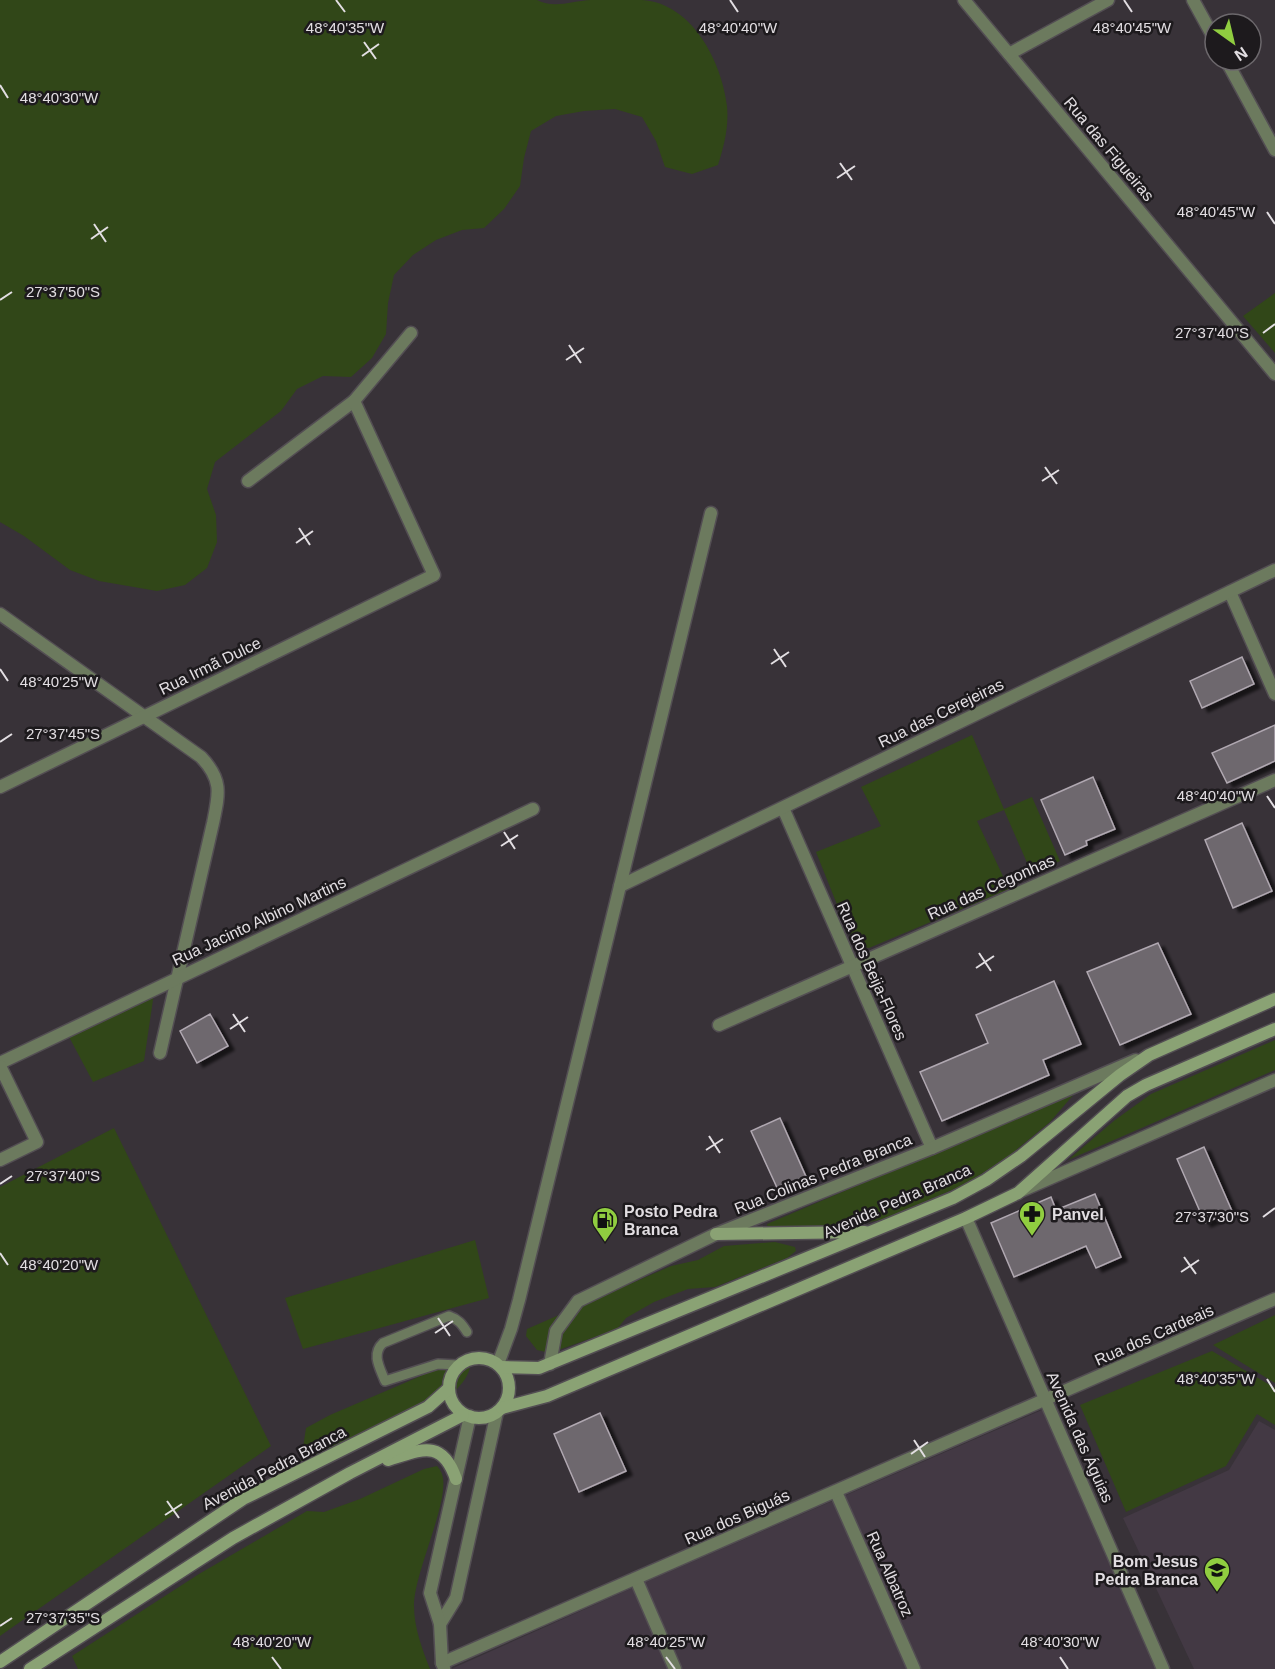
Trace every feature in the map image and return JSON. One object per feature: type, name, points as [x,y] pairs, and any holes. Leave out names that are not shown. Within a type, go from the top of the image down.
[{"type":"main road","name":"Avenida Pedra Branca","points":[[500,1366],[539,1368],[550,1364],[953,1198],[986,1180],[1021,1156],[1120,1075],[1149,1055],[1275,999]]},
{"type":"main road","points":[[499,1410],[508,1395],[507,1376],[500,1366],[475,1358],[458,1365],[448,1382],[447,1390],[450,1401],[466,1416],[482,1419],[499,1410],[547,1396],[966,1218],[1018,1193],[1127,1096],[1146,1085],[1275,1029]]},
{"type":"main road","points":[[716,1234],[872,1232]]},
{"type":"main road","name":"Avenida Pedra Branca","points":[[0,1662],[243,1499],[428,1407],[447,1390]]},
{"type":"main road","points":[[30,1669],[203,1556],[350,1473],[466,1416]]},
{"type":"main road","points":[[350,1473],[428,1449],[438,1452],[450,1462],[456,1479]]},
{"type":"street","name":"Rua das Figueiras","points":[[964,0],[1275,374]]},
{"type":"street","points":[[1009,54],[1108,0]]},
{"type":"street","points":[[1193,0],[1203,18]]},
{"type":"street","points":[[1233,72],[1275,150]]},
{"type":"street","points":[[248,481],[354,401],[411,333]]},
{"type":"street","name":"Rua Irmã Dulce","points":[[0,787],[434,575],[354,401]]},
{"type":"street","points":[[500,1366],[519,1300],[711,513]]},
{"type":"street","name":"Rua das Cerejeiras","points":[[620,886],[1275,570]]},
{"type":"street","points":[[1230,592],[1275,694]]},
{"type":"street","points":[[0,614],[201,757],[216,776],[218,789],[213,823],[160,1053]]},
{"type":"street","name":"Rua das Cegonhas","points":[[719,1025],[1275,780]]},
{"type":"street","name":"Rua dos Beija-Flores","points":[[783,808],[932,1148]]},
{"type":"street","name":"Rua Jacinto Albino Martins","points":[[0,1065],[533,809]]},
{"type":"street","name":"Rua Colinas Pedra Branca","points":[[550,1364],[556,1331],[578,1300],[716,1234],[932,1148],[1149,1055]]},
{"type":"street","points":[[0,1065],[37,1142],[0,1160]]},
{"type":"street","points":[[1018,1193],[1275,1080]]},
{"type":"street","name":"Avenida das Águias","points":[[966,1218],[1163,1669]]},
{"type":"street","name":"Rua dos Cardeais","points":[[1046,1400],[1275,1299]]},
{"type":"street","name":"Rua dos Biguás","points":[[443,1666],[1046,1400]]},
{"type":"street","points":[[440,1624],[456,1598],[499,1410]]},
{"type":"street","points":[[443,1666],[440,1624],[430,1593],[456,1479],[466,1416]]},
{"type":"street","name":"Rua Albatroz","points":[[836,1492],[914,1669]]},
{"type":"street","points":[[636,1579],[675,1669]]},
{"type":"lane","points":[[458,1365],[438,1364],[385,1382],[376,1355],[383,1343],[449,1316],[461,1322],[467,1332]]},
{"type":"shaded area","points":[[1042,1410],[1155,1669],[451,1669],[639,1585]]},
{"type":"shaded area","name":"Bom Jesus Pedra Branca","points":[[1259,1421],[1275,1430],[1275,1669],[1194,1669],[1123,1518],[1229,1470]]},
{"type":"green space","points":[[0,0],[537,0],[557,4],[591,0],[642,0],[660,4],[676,12],[690,23],[711,54],[724,89],[727,106],[726,136],[718,165],[692,174],[665,167],[656,141],[642,117],[615,109],[556,116],[531,131],[520,186],[504,209],[484,228],[462,230],[436,240],[413,255],[394,275],[388,303],[386,334],[372,358],[351,377],[323,376],[297,389],[281,411],[215,462],[207,489],[216,515],[217,542],[207,568],[185,585],[157,591],[99,581],[70,570],[24,536],[0,522]]},
{"type":"green space","points":[[1275,293],[1275,353],[1243,316]]},
{"type":"green space","points":[[972,735],[1004,809],[1032,797],[1060,861],[1032,874],[1004,810],[977,821],[1009,889],[869,948],[858,946],[848,932],[816,852],[881,826],[861,787]]},
{"type":"green space","points":[[154,993],[144,1061],[93,1082],[67,1033]]},
{"type":"green space","points":[[1275,1040],[1275,1070],[1068,1160],[1115,1120],[1151,1094]]},
{"type":"green space","points":[[1075,1093],[1050,1122],[1010,1155],[966,1184],[884,1219],[861,1224],[768,1229],[767,1224]]},
{"type":"green space","points":[[114,1128],[271,1446],[0,1636],[0,1187]]},
{"type":"green space","points":[[475,1240],[489,1298],[303,1349],[285,1298]]},
{"type":"green space","points":[[775,1242],[795,1247],[796,1251],[787,1258],[715,1287],[688,1289],[654,1302],[626,1318],[617,1329],[550,1353],[537,1350],[526,1336],[527,1329],[671,1266],[698,1260],[724,1246]]},
{"type":"green space","points":[[1275,1315],[1275,1383],[1213,1345]]},
{"type":"green space","points":[[1212,1351],[1275,1388],[1275,1425],[1257,1414],[1226,1466],[1126,1512],[1080,1405]]},
{"type":"green space","points":[[465,1357],[470,1358],[469,1371],[457,1389],[301,1461],[306,1428],[330,1415]]},
{"type":"green space","points":[[437,1466],[442,1474],[441,1500],[420,1575],[414,1606],[421,1646],[430,1669],[78,1669],[72,1656],[199,1574],[307,1511],[324,1512],[360,1499],[424,1469]]},
{"type":"building","points":[[1242,657],[1254,684],[1202,708],[1190,681]]},
{"type":"building","points":[[1275,725],[1275,761],[1227,783],[1212,753]]},
{"type":"building","points":[[1093,777],[1115,829],[1086,841],[1087,845],[1065,855],[1041,800]]},
{"type":"building","points":[[1242,823],[1272,891],[1233,908],[1205,840]]},
{"type":"building","points":[[1158,943],[1191,1014],[1120,1045],[1087,972]]},
{"type":"building","points":[[1054,981],[1081,1044],[1043,1060],[1049,1075],[942,1121],[920,1072],[988,1043],[976,1015]]},
{"type":"building","points":[[210,1014],[228,1046],[197,1063],[180,1031]]},
{"type":"building","points":[[780,1118],[807,1179],[779,1192],[751,1131]]},
{"type":"building","points":[[1204,1147],[1232,1211],[1205,1223],[1177,1159]]},
{"type":"building","name":"Panvel","points":[[1095,1194],[1121,1257],[1096,1268],[1086,1246],[1014,1277],[991,1223],[1051,1197],[1056,1210]]},
{"type":"building","points":[[600,1413],[626,1471],[579,1492],[554,1434]]},
{"type":"place","name":"Panvel","points":[[1032,1237]]},
{"type":"place","name":"Posto Pedra Branca","points":[[605,1243]]},
{"type":"place","name":"Bom Jesus Pedra Branca","points":[[1217,1593]]}]
